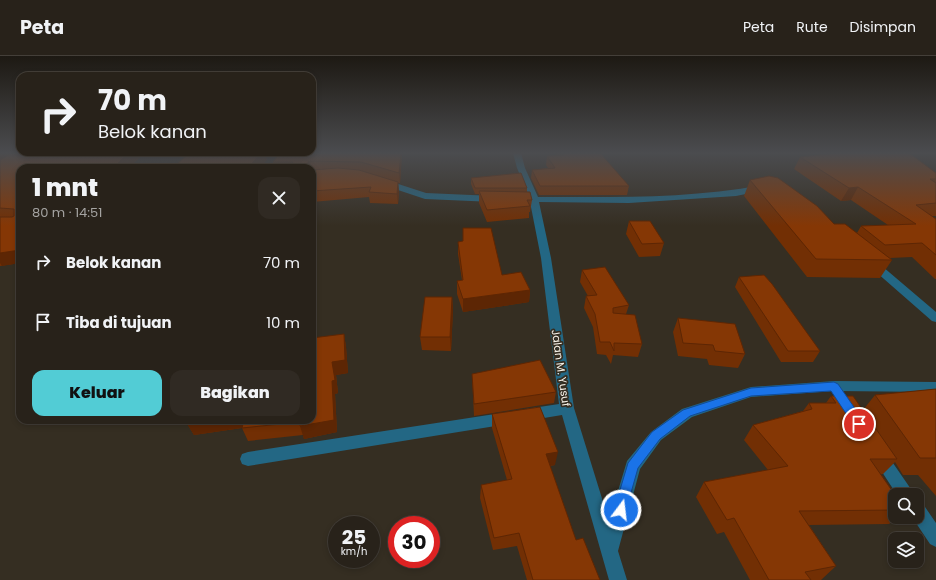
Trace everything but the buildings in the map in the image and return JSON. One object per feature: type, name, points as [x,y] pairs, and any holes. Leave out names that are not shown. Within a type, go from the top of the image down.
[{"type":"street","name":"Jalan M. Yusuf","points":[[525,177],[534,198],[546,258],[567,408],[609,554],[618,580]]},
{"type":"street","points":[[375,180],[425,196],[445,198],[629,200],[736,193],[762,188],[773,191]]},
{"type":"street","points":[[864,256],[936,318]]},
{"type":"street","points":[[834,386],[842,399]]},
{"type":"street","points":[[609,554],[633,466],[656,436],[687,413],[751,392],[834,386],[936,386]]},
{"type":"street","points":[[248,459],[567,408]]},
{"type":"street","points":[[871,442],[902,488]]},
{"type":"street","points":[[924,520],[936,538]]},
{"type":"route","points":[[621,510],[633,466],[656,436],[687,413],[751,392],[834,386],[859,424]]}]
